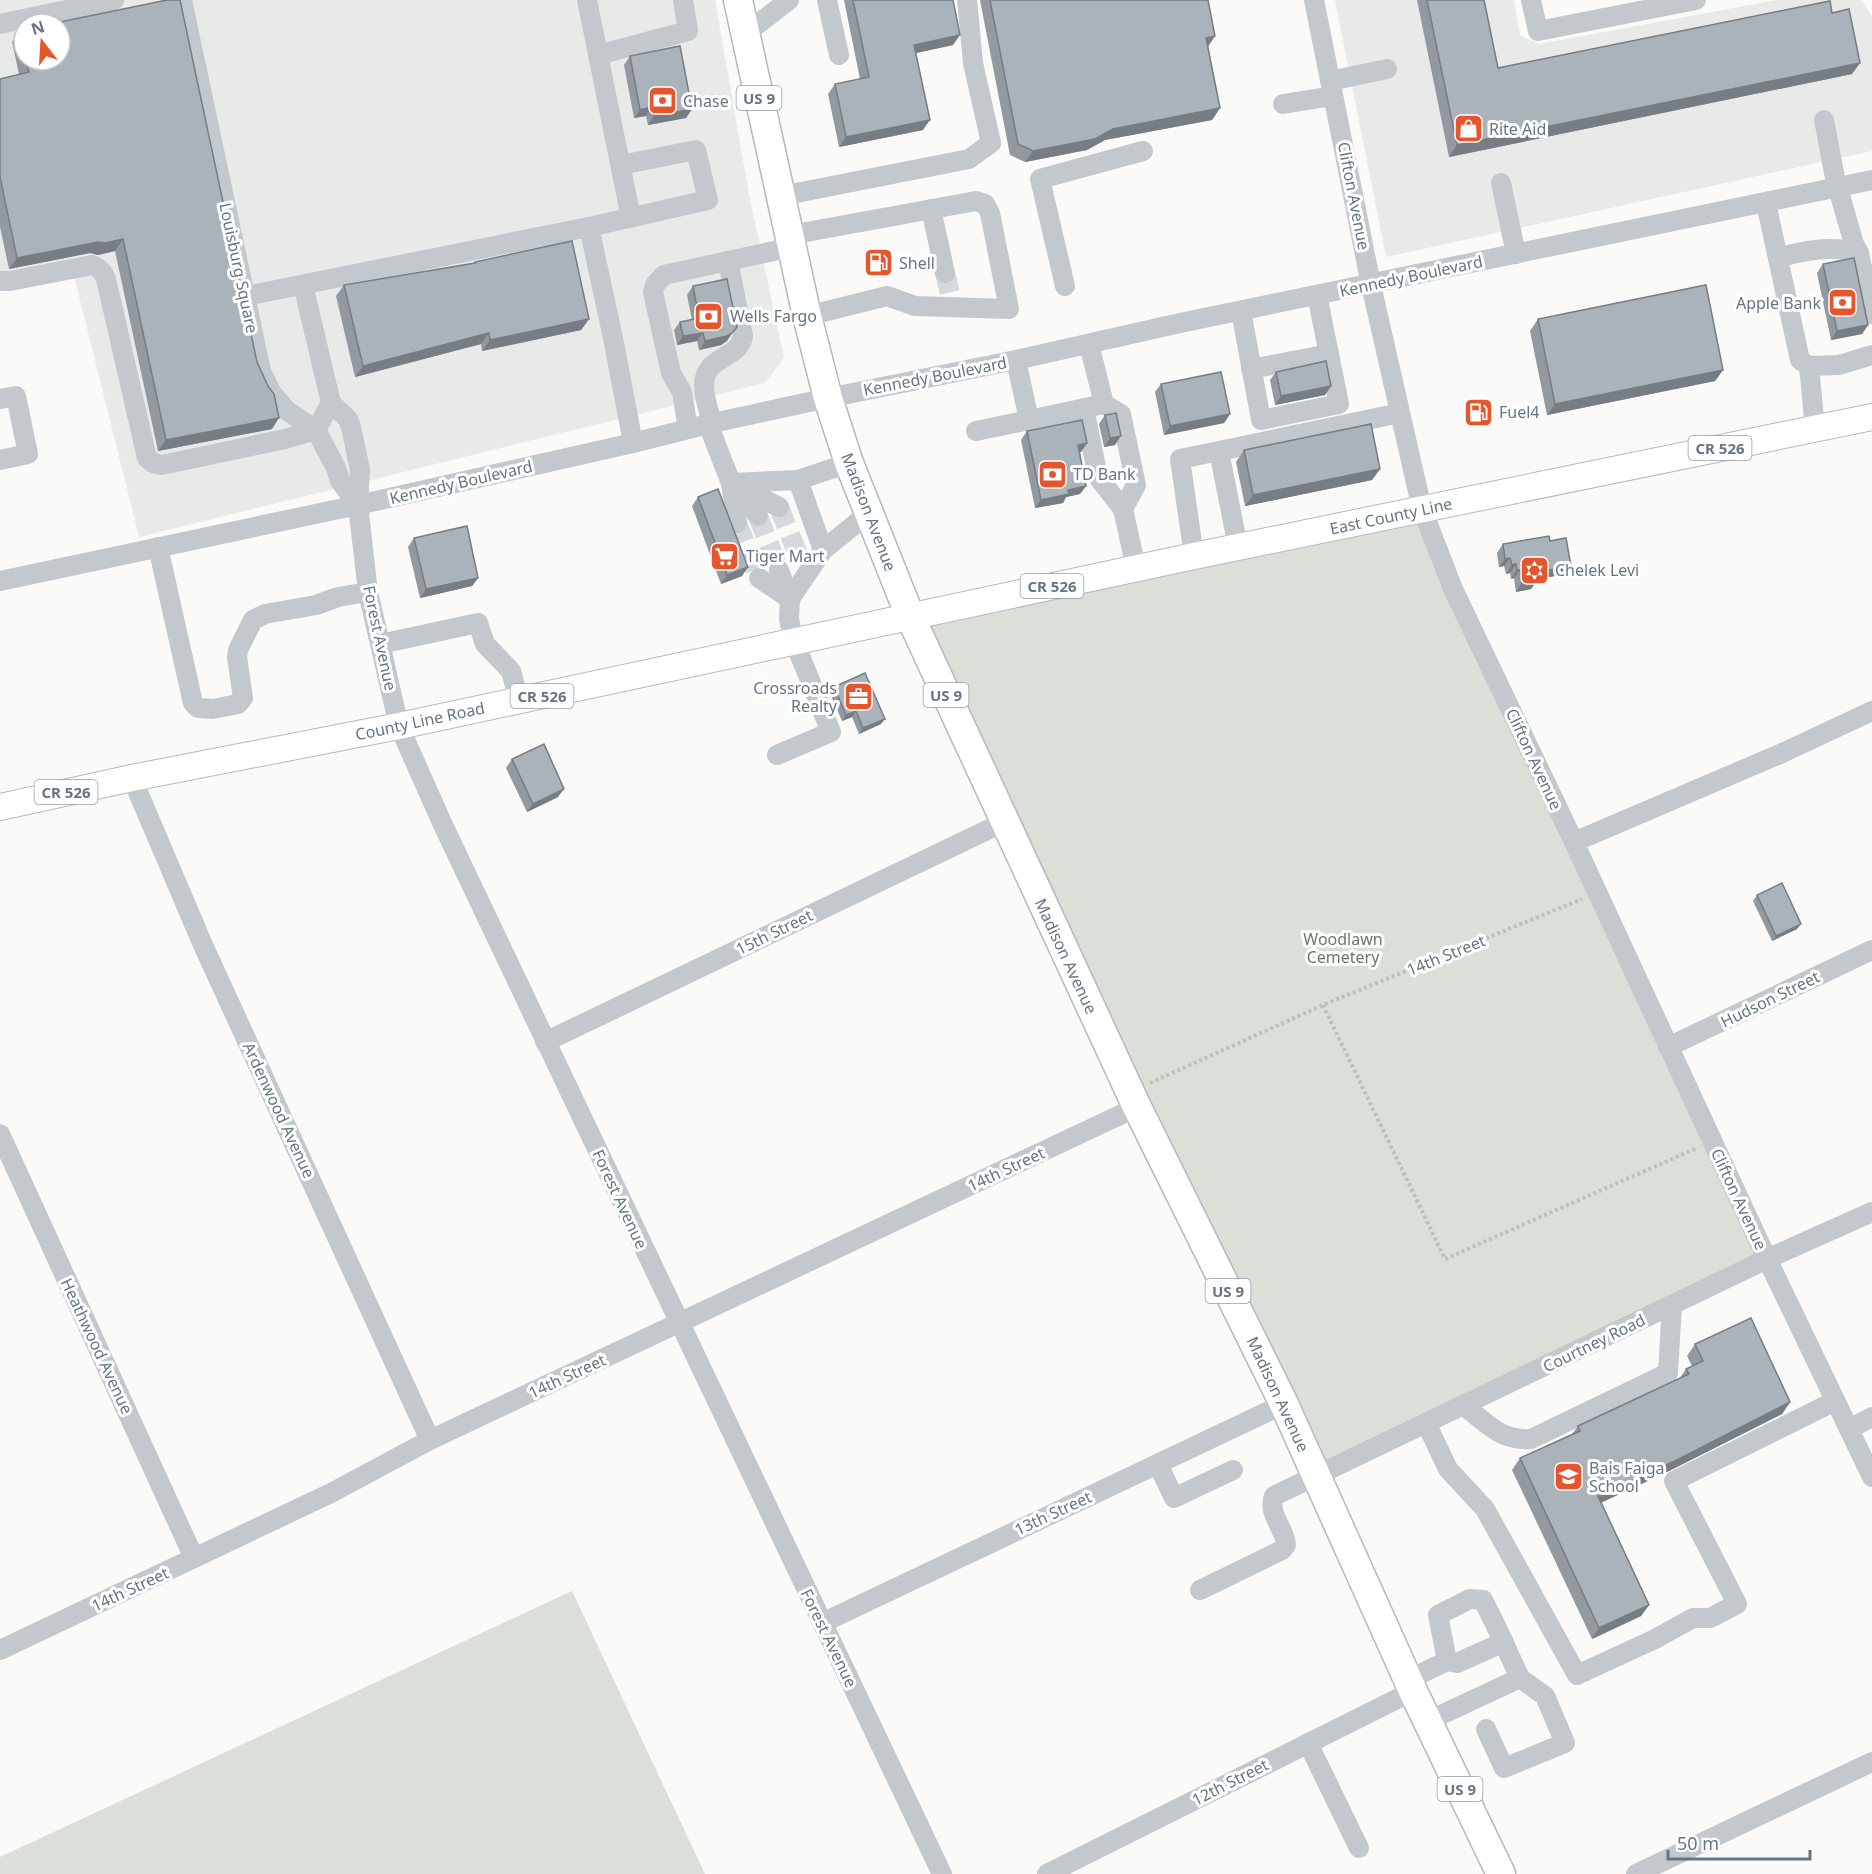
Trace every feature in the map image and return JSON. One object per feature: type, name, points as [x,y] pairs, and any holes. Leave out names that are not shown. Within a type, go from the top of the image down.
[{"type":"highway","name":"Madison Avenue","points":[[738,0],[807,316],[828,398],[849,464],[910,616],[1133,1099],[1284,1404],[1411,1685],[1501,1874]]},
{"type":"main road","name":"East County Line","points":[[910,616],[1872,417]]},
{"type":"main road","name":"County Line Road","points":[[0,807],[132,778],[399,726],[910,616]]},
{"type":"street","points":[[0,24],[42,8],[114,0]]},
{"type":"street","name":"Louisburg Square","points":[[182,0],[261,371],[272,392],[286,410],[316,430],[336,468],[340,481],[358,505]]},
{"type":"street","points":[[587,0],[631,218]]},
{"type":"street","points":[[598,55],[688,31],[683,0]]},
{"type":"street","points":[[745,34],[789,0]]},
{"type":"street","points":[[827,0],[839,55]]},
{"type":"street","points":[[781,196],[969,159],[991,143],[973,63],[967,0]]},
{"type":"street","name":"Clifton Avenue","points":[[1314,0],[1371,285],[1422,509],[1454,589],[1767,1259],[1872,1477]]},
{"type":"street","points":[[1531,0],[1538,31],[1696,0]]},
{"type":"street","points":[[1283,104],[1387,69]]},
{"type":"street","points":[[1824,120],[1838,188],[1854,244],[1860,253],[1872,314]]},
{"type":"street","points":[[246,296],[589,227],[708,200],[696,150],[621,165]]},
{"type":"street","points":[[1065,286],[1040,179],[1143,151]]},
{"type":"street","name":"Kennedy Boulevard","points":[[0,580],[358,505],[828,398],[1872,180]]},
{"type":"street","points":[[1501,183],[1516,254]]},
{"type":"street","points":[[688,429],[682,392],[671,373],[653,292],[655,285],[664,275],[728,261],[791,241],[931,209],[976,201],[985,204],[990,213],[1009,309],[951,300],[915,306],[887,296],[807,316]]},
{"type":"street","points":[[1766,203],[1800,360],[1809,366],[1839,365],[1872,355]]},
{"type":"street","points":[[931,209],[945,273]]},
{"type":"street","points":[[589,227],[633,443]]},
{"type":"street","points":[[1778,258],[1823,249],[1848,249],[1860,253]]},
{"type":"street","points":[[728,261],[743,336],[742,343],[737,349],[714,362],[704,384],[710,424],[731,483],[736,524]]},
{"type":"street","points":[[0,281],[92,266],[98,267],[103,272],[147,458],[153,464],[162,465],[285,439],[316,430],[331,403],[303,285]]},
{"type":"street","points":[[1241,311],[1261,420],[1339,404],[1317,295]]},
{"type":"street","points":[[1089,344],[1104,404]]},
{"type":"street","points":[[1251,369],[1329,354]]},
{"type":"street","points":[[1016,360],[1029,420]]},
{"type":"street","points":[[1809,366],[1815,429]]},
{"type":"street","points":[[0,399],[16,396],[28,454],[0,460]]},
{"type":"street","name":"Forest Avenue","points":[[331,403],[348,419],[351,427],[360,470],[358,505],[368,592],[399,726],[545,1042],[942,1874]]},
{"type":"street","points":[[976,432],[1104,404],[1121,414],[1136,485],[1123,510]]},
{"type":"street","points":[[1084,408],[1098,477],[1123,510],[1136,568]]},
{"type":"street","points":[[1194,556],[1179,459],[1400,413]]},
{"type":"street","points":[[1219,451],[1238,547]]},
{"type":"street","points":[[731,483],[798,480],[849,464]]},
{"type":"street","points":[[798,480],[823,549]]},
{"type":"street","points":[[731,483],[779,507]]},
{"type":"street","points":[[731,483],[758,516]]},
{"type":"street","points":[[790,599],[823,549],[869,513]]},
{"type":"street","points":[[158,547],[193,703],[198,708],[213,709],[238,704],[243,698],[237,657],[238,650],[253,620],[265,614],[316,605],[338,597],[368,592]]},
{"type":"street","points":[[777,755],[831,732],[794,641],[789,620],[790,599],[801,562]]},
{"type":"street","points":[[779,570],[790,599]]},
{"type":"street","points":[[759,578],[790,599]]},
{"type":"street","points":[[380,644],[478,623],[485,644],[511,671],[519,700]]},
{"type":"street","points":[[1574,842],[1780,754],[1872,711]]},
{"type":"street","name":"Ardenwood Avenue","points":[[132,778],[203,945],[430,1440]]},
{"type":"street","name":"15th Street","points":[[545,1042],[1004,822]]},
{"type":"street","name":"Hudson Street","points":[[1668,1047],[1872,950]]},
{"type":"street","name":"14th Street","points":[[0,1650],[331,1493],[430,1440],[679,1324],[1133,1099]]},
{"type":"street","name":"Heathwood Avenue","points":[[0,1134],[194,1558]]},
{"type":"street","name":"Courtney Road","points":[[1200,1590],[1282,1550],[1286,1545],[1286,1540],[1273,1513],[1271,1503],[1274,1496],[1767,1259],[1872,1212]]},
{"type":"street","points":[[1463,1405],[1505,1436],[1517,1440],[1531,1439],[1668,1372],[1672,1305]]},
{"type":"street","points":[[1426,1424],[1448,1469],[1485,1509],[1577,1675],[1655,1639],[1693,1618],[1710,1618],[1737,1604],[1674,1481],[1835,1401]]},
{"type":"street","name":"13th Street","points":[[822,1623],[1284,1404]]},
{"type":"street","points":[[1849,1429],[1872,1417]]},
{"type":"street","points":[[1158,1464],[1174,1498],[1233,1470]]},
{"type":"street","points":[[1448,1661],[1438,1615],[1470,1599],[1482,1600],[1520,1678],[1545,1696],[1565,1743],[1504,1768],[1486,1729]]},
{"type":"street","name":"12th Street","points":[[1047,1874],[1308,1743],[1411,1685],[1448,1661],[1458,1663],[1504,1642]]},
{"type":"street","points":[[1428,1721],[1520,1678]]},
{"type":"street","points":[[1308,1743],[1359,1848]]},
{"type":"street","points":[[1646,1872],[1872,1762]]},
{"type":"path","name":"14th Street","points":[[1133,1099],[1323,1005],[1597,893]]},
{"type":"path","points":[[1323,1005],[1445,1259],[1712,1141]]},
{"type":"shaded area","points":[[0,0],[715,0],[749,194],[784,358],[765,383],[139,537],[71,264],[0,273]]},
{"type":"shaded area","points":[[1335,0],[1514,0],[1520,35],[1539,44],[1777,0],[1862,0],[1872,17],[1872,151],[1386,257]]},
{"type":"green space","name":"Woodlawn Cemetery","points":[[1422,509],[1767,1259],[1316,1476],[910,616]]},
{"type":"green space","points":[[572,1591],[705,1874],[0,1874],[0,1857]]},
{"type":"building","points":[[167,0],[180,0],[257,362],[274,394],[279,418],[166,440],[123,239],[17,258],[0,177],[0,79],[29,72],[72,72],[72,19]]},
{"type":"building","points":[[853,0],[953,0],[960,35],[914,45],[930,120],[846,137],[835,84],[869,77]]},
{"type":"building","points":[[990,0],[1208,0],[1215,36],[1206,38],[1220,108],[1113,129],[1095,139],[1033,151],[1018,144]]},
{"type":"building","points":[[1427,0],[1484,0],[1498,68],[1830,1],[1832,13],[1849,9],[1860,63],[1457,145]]},
{"type":"building","points":[[680,46],[692,109],[654,116],[652,107],[640,110],[630,56]]},
{"type":"building","points":[[572,241],[589,319],[490,340],[489,333],[363,366],[344,285],[475,263]]},
{"type":"building","points":[[1854,258],[1868,325],[1837,331],[1823,264]]},
{"type":"building","points":[[727,279],[737,327],[727,336],[705,341],[703,333],[683,336],[680,322],[699,318],[693,286]]},
{"type":"building","points":[[1706,285],[1723,370],[1555,404],[1538,319]]},
{"type":"building","points":[[1326,361],[1331,386],[1281,396],[1276,372]]},
{"type":"building","points":[[1221,372],[1230,414],[1170,426],[1161,384]]},
{"type":"building","points":[[1116,413],[1121,436],[1110,438],[1105,415]]},
{"type":"building","name":"TD Bank","points":[[1082,420],[1087,443],[1078,445],[1086,486],[1068,490],[1069,494],[1041,500],[1027,431]]},
{"type":"building","points":[[1371,424],[1380,469],[1253,495],[1244,450]]},
{"type":"building","points":[[718,489],[748,567],[727,575],[698,497]]},
{"type":"building","points":[[467,526],[478,578],[426,589],[414,538]]},
{"type":"building","name":"Chelek Levi","points":[[1549,536],[1550,541],[1566,538],[1571,566],[1536,572],[1537,580],[1522,583],[1520,570],[1517,570],[1516,564],[1512,565],[1510,558],[1505,559],[1503,544]]},
{"type":"building","points":[[865,673],[885,719],[863,728],[856,711],[846,715],[834,687]]},
{"type":"building","points":[[544,744],[564,789],[533,804],[512,759]]},
{"type":"building","points":[[1782,883],[1801,924],[1776,936],[1757,895]]},
{"type":"building","points":[[1751,1318],[1790,1402],[1675,1461],[1598,1496],[1649,1605],[1599,1628],[1520,1458],[1580,1431],[1578,1426],[1689,1374],[1686,1369],[1703,1361],[1695,1344]]},
{"type":"tunnel","points":[[945,273],[950,293]]},
{"type":"tunnel","points":[[779,507],[801,562]]},
{"type":"tunnel","points":[[758,516],[779,570]]},
{"type":"tunnel","points":[[737,523],[759,578]]},
{"type":"place","name":"Chase","points":[[662,101]]},
{"type":"place","name":"Rite Aid","points":[[1468,129]]},
{"type":"place","name":"Shell","points":[[878,263]]},
{"type":"place","name":"Apple Bank","points":[[1842,303]]},
{"type":"place","name":"Wells Fargo","points":[[709,316]]},
{"type":"place","name":"Fuel4","points":[[1478,412]]},
{"type":"place","name":"TD Bank","points":[[1052,474]]},
{"type":"place","name":"Tiger Mart","points":[[725,556]]},
{"type":"place","name":"Chelek Levi","points":[[1534,570]]},
{"type":"place","name":"Crossroads Realty","points":[[858,697]]},
{"type":"place","name":"Bais Faiga School","points":[[1568,1477]]}]
